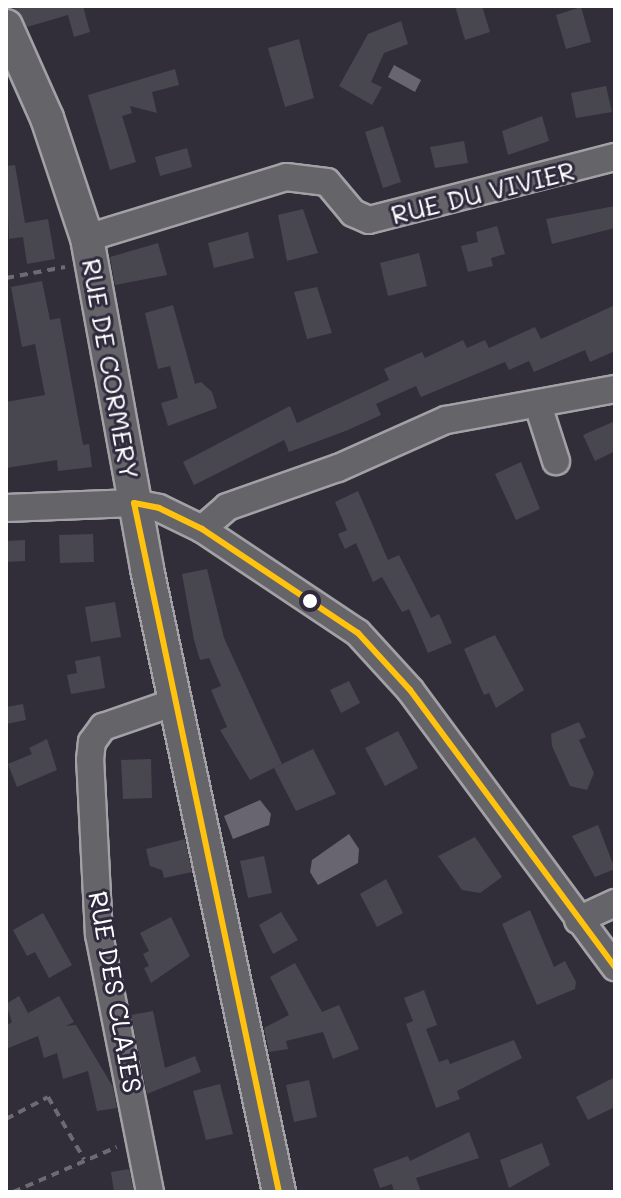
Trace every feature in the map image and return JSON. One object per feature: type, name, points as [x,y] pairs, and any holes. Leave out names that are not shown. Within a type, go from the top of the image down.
[{"type":"main road","name":"RUE DE CORMERY","points":[[6,26],[52,132],[89,250],[134,503],[279,1192]]},
{"type":"street","name":"RUE DU VIVIER","points":[[89,250],[286,177],[327,182],[353,213],[369,220],[615,157]]},
{"type":"street","points":[[202,529],[227,507],[338,468],[446,420],[615,389]]},
{"type":"street","points":[[538,405],[556,461]]},
{"type":"street","points":[[6,508],[134,503],[174,513],[358,633],[410,690],[615,967]]},
{"type":"street","name":"RUE DES CLAIES","points":[[150,1192],[99,935],[90,760],[92,742],[103,727],[175,702]]},
{"type":"street","points":[[578,920],[615,903]]},
{"type":"path","points":[[6,278],[89,250]]},
{"type":"path","points":[[6,1119],[48,1097],[84,1159]]},
{"type":"path","points":[[13,1192],[84,1159],[141,1139]]},
{"type":"shaded area","points":[[394,65],[421,80],[415,92],[388,77]]},
{"type":"shaded area","points":[[260,800],[271,814],[269,825],[233,839],[224,816]]},
{"type":"shaded area","points":[[349,834],[359,849],[358,863],[318,885],[310,872],[312,860]]},
{"type":"building","points":[[13,6],[83,6],[90,32],[74,37],[68,15],[27,27]]},
{"type":"building","points":[[455,6],[482,6],[490,32],[465,40]]},
{"type":"building","points":[[581,7],[591,42],[566,49],[556,15]]},
{"type":"building","points":[[401,21],[408,44],[384,53],[371,82],[382,87],[372,105],[339,86],[368,34]]},
{"type":"building","points":[[299,39],[314,98],[285,107],[268,48]]},
{"type":"building","points":[[175,69],[179,85],[152,92],[157,113],[130,106],[132,113],[122,116],[136,162],[110,170],[88,95]]},
{"type":"building","points":[[606,86],[612,112],[576,118],[571,93]]},
{"type":"building","points":[[542,116],[549,141],[508,155],[502,131]]},
{"type":"building","points":[[383,126],[401,182],[383,188],[365,132]]},
{"type":"building","points":[[464,141],[468,163],[435,168],[430,147]]},
{"type":"building","points":[[187,148],[192,167],[160,176],[155,157]]},
{"type":"building","points":[[15,165],[25,223],[48,219],[55,259],[27,264],[23,237],[9,239],[6,166]]},
{"type":"building","points":[[615,206],[615,228],[552,244],[546,219]]},
{"type":"building","points":[[303,209],[318,253],[287,261],[278,215]]},
{"type":"building","points":[[497,226],[505,254],[491,258],[493,266],[468,272],[461,246],[478,242],[476,232]]},
{"type":"building","points":[[248,232],[254,258],[214,268],[208,243]]},
{"type":"building","points":[[158,243],[167,275],[115,285],[110,257]]},
{"type":"building","points":[[419,253],[427,286],[388,296],[380,263]]},
{"type":"building","points":[[42,281],[50,320],[60,318],[83,445],[89,444],[92,467],[58,471],[57,460],[6,468],[6,402],[45,395],[35,344],[22,347],[11,287]]},
{"type":"building","points":[[317,287],[332,333],[307,339],[294,292]]},
{"type":"building","points":[[173,305],[195,384],[201,382],[212,392],[217,408],[168,426],[161,403],[178,398],[170,366],[158,369],[145,313]]},
{"type":"building","points":[[615,305],[615,351],[590,362],[585,350],[534,372],[529,361],[509,370],[505,362],[421,397],[416,386],[376,404],[381,415],[348,430],[289,452],[284,440],[194,485],[183,462],[290,406],[297,423],[389,380],[384,369],[422,352],[425,358],[463,340],[467,348],[485,340],[489,348],[535,327],[541,339]]},
{"type":"building","points":[[615,421],[615,451],[595,461],[583,435]]},
{"type":"building","points":[[521,462],[540,509],[516,520],[495,474]]},
{"type":"building","points":[[358,491],[388,560],[399,555],[431,618],[439,614],[452,643],[428,653],[409,609],[402,612],[382,577],[373,582],[356,543],[345,549],[338,534],[347,530],[335,502]]},
{"type":"building","points":[[93,534],[94,562],[60,563],[59,535]]},
{"type":"building","points":[[25,540],[25,561],[6,562],[6,541]]},
{"type":"building","points":[[207,569],[224,638],[282,764],[250,780],[220,730],[227,727],[211,690],[221,686],[209,658],[200,660],[194,640],[182,574]]},
{"type":"building","points":[[115,602],[121,637],[91,642],[85,607]]},
{"type":"building","points":[[495,635],[524,690],[496,708],[489,693],[484,695],[464,649]]},
{"type":"building","points":[[100,656],[105,688],[71,694],[67,675],[77,673],[75,661]]},
{"type":"building","points":[[349,681],[360,703],[341,713],[330,690]]},
{"type":"building","points":[[23,704],[26,720],[6,724],[6,707]]},
{"type":"building","points":[[579,722],[586,737],[579,740],[594,773],[587,790],[570,786],[552,746],[551,734]]},
{"type":"building","points":[[398,731],[418,768],[385,786],[365,748]]},
{"type":"building","points":[[47,739],[57,770],[17,787],[8,764],[32,754],[29,748]]},
{"type":"building","points":[[313,749],[336,794],[296,811],[274,768]]},
{"type":"building","points":[[151,759],[152,798],[123,799],[121,760]]},
{"type":"building","points":[[598,825],[615,869],[595,877],[572,836]]},
{"type":"building","points":[[475,837],[502,877],[480,893],[462,890],[438,856]]},
{"type":"building","points":[[185,839],[192,872],[164,878],[162,870],[150,866],[146,849]]},
{"type":"building","points":[[264,856],[272,893],[248,898],[240,861]]},
{"type":"building","points":[[386,879],[403,913],[377,927],[360,894]]},
{"type":"building","points":[[530,910],[554,967],[565,961],[576,982],[575,989],[537,1005],[502,924]]},
{"type":"building","points":[[281,912],[298,940],[273,954],[259,925]]},
{"type":"building","points":[[43,913],[72,965],[49,978],[35,952],[27,956],[13,930]]},
{"type":"building","points":[[171,917],[190,956],[151,983],[144,968],[149,966],[143,954],[149,951],[140,933]]},
{"type":"building","points":[[295,963],[322,1012],[339,1005],[359,1049],[333,1059],[323,1032],[286,1041],[288,1049],[269,1052],[264,1028],[289,1015],[270,977]]},
{"type":"building","points":[[424,990],[437,1025],[426,1029],[439,1062],[448,1059],[450,1064],[514,1040],[522,1058],[457,1091],[460,1099],[436,1108],[406,1024],[413,1021],[404,998]]},
{"type":"building","points":[[19,996],[28,1013],[59,996],[74,1022],[66,1026],[76,1025],[113,1087],[117,1108],[97,1111],[88,1071],[63,1079],[57,1053],[44,1058],[38,1036],[6,1049],[6,1026],[12,1022],[6,1004]]},
{"type":"building","points":[[153,1011],[165,1068],[195,1056],[201,1072],[147,1094],[131,1015]]},
{"type":"building","points":[[615,1077],[615,1107],[588,1120],[576,1097]]},
{"type":"building","points":[[309,1080],[317,1117],[294,1122],[286,1085]]},
{"type":"building","points":[[220,1084],[233,1134],[206,1140],[193,1091]]},
{"type":"building","points":[[469,1132],[479,1158],[416,1178],[421,1192],[394,1192],[392,1184],[380,1188],[373,1169],[408,1156],[410,1161]]},
{"type":"building","points":[[542,1143],[550,1165],[509,1188],[500,1160]]},
{"type":"building","points":[[129,1169],[134,1192],[114,1192],[111,1172]]},
{"type":"transit line","points":[[134,503],[279,1192]]},
{"type":"transit line","points":[[134,503],[159,508],[202,529],[358,633],[410,690],[615,967]]}]
